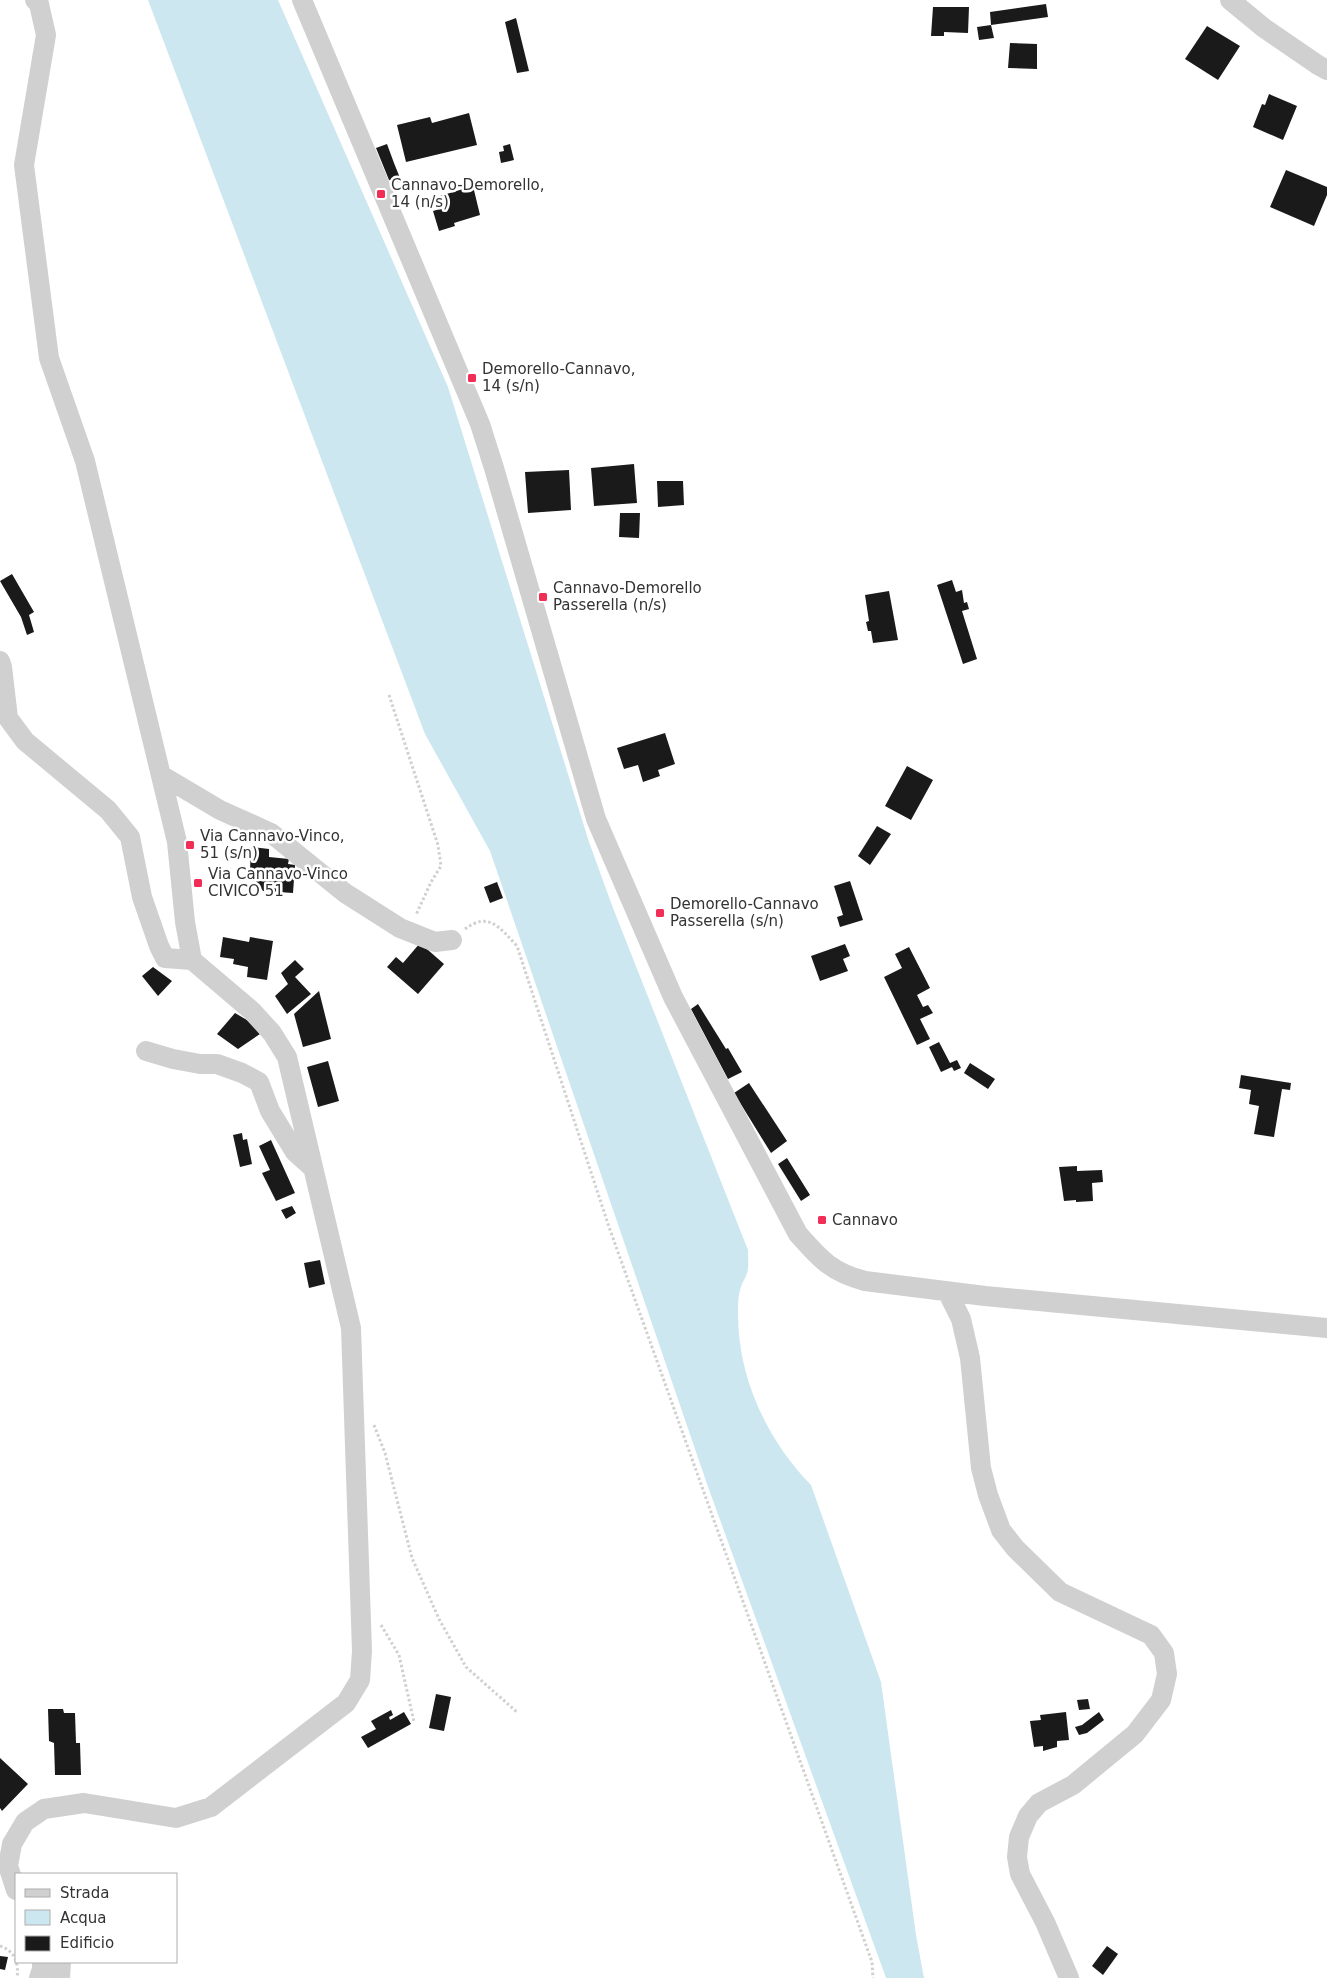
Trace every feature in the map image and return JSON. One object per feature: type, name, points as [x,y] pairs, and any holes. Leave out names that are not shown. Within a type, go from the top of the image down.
[{"type":"street","points":[[36,0],[39,4],[46,35],[24,165],[49,358],[86,461],[177,842],[185,922],[192,960]]},
{"type":"street","points":[[302,0],[480,424],[596,819],[673,997],[798,1234],[821,1261],[846,1276],[865,1281],[948,1291],[1327,1328]]},
{"type":"street","points":[[1230,0],[1264,28],[1327,70]]},
{"type":"street","points":[[0,661],[8,718],[25,741],[108,810],[130,837],[142,897],[158,946],[165,958],[192,960],[252,1011],[272,1033],[287,1057],[350,1328],[362,1651],[360,1680],[346,1703],[211,1807],[176,1818],[84,1803],[44,1809],[25,1822],[12,1844],[8,1866],[15,1887]]},
{"type":"street","points":[[161,775],[220,810],[271,833],[345,892],[396,925],[435,942],[452,940]]},
{"type":"street","points":[[146,1051],[200,1064],[217,1064],[242,1073],[259,1082],[270,1111],[295,1152],[313,1168]]},
{"type":"street","points":[[948,1291],[961,1319],[970,1358],[981,1468],[988,1495],[1001,1530],[1015,1548],[1060,1592],[1151,1635],[1164,1653],[1167,1674],[1161,1700],[1135,1734],[1073,1785],[1039,1803],[1028,1816],[1019,1837],[1017,1857],[1020,1874],[1045,1922],[1068,1978]]},
{"type":"street","points":[[39,1978],[42,1963]]},
{"type":"street","points":[[60,1978],[61,1963]]},
{"type":"path","points":[[389,695],[438,845],[441,866],[431,882],[418,912],[411,921],[396,925]]},
{"type":"path","points":[[452,940],[475,921],[484,921],[498,926],[517,946],[609,1227],[872,1962],[873,1978]]},
{"type":"path","points":[[353,1400],[371,1417],[385,1453],[412,1558],[440,1619],[466,1667],[518,1713]]},
{"type":"path","points":[[360,1602],[379,1622],[399,1655],[414,1722]]},
{"type":"path","points":[[0,1946],[6,1948],[14,1955],[15,1959]]},
{"type":"path","points":[[16,1963],[17,1978]]},
{"type":"water","points":[[148,0],[278,0],[448,387],[589,842],[613,908],[748,1250],[748,1270],[739,1293],[738,1314],[739,1338],[749,1384],[758,1407],[781,1448],[811,1485],[881,1682],[916,1935],[924,1978],[886,1978],[707,1484],[490,851],[425,734]]},
{"type":"building","points":[[1046,4],[1048,17],[991,25],[990,12]]},
{"type":"building","points":[[933,7],[969,7],[968,33],[944,32],[944,36],[931,36]]},
{"type":"building","points":[[516,18],[529,71],[517,73],[505,22]]},
{"type":"building","points":[[991,25],[994,38],[979,40],[977,27]]},
{"type":"building","points":[[1207,26],[1240,46],[1218,80],[1185,59]]},
{"type":"building","points":[[1010,43],[1037,44],[1037,69],[1008,68]]},
{"type":"building","points":[[1269,94],[1297,106],[1283,140],[1253,127],[1262,104],[1265,105]]},
{"type":"building","points":[[469,113],[477,145],[406,162],[397,125],[430,117],[432,123]]},
{"type":"building","points":[[387,144],[402,183],[389,180],[376,148]]},
{"type":"building","points":[[510,144],[514,160],[501,163],[499,152],[504,151],[503,146]]},
{"type":"building","points":[[1286,170],[1327,187],[1327,195],[1314,226],[1270,207]]},
{"type":"building","points":[[473,186],[480,215],[454,223],[455,226],[439,231],[433,211],[443,208],[440,196]]},
{"type":"building","points":[[634,464],[637,503],[594,506],[591,468]]},
{"type":"building","points":[[569,470],[571,510],[528,513],[525,472]]},
{"type":"building","points":[[657,481],[683,481],[684,505],[658,507]]},
{"type":"building","points":[[620,513],[640,513],[639,538],[619,537]]},
{"type":"building","points":[[12,574],[34,612],[29,615],[34,632],[27,635],[21,617],[0,581]]},
{"type":"building","points":[[952,580],[956,592],[962,590],[964,603],[967,602],[969,609],[962,611],[977,659],[963,664],[937,585]]},
{"type":"building","points":[[889,591],[898,640],[873,643],[871,631],[868,631],[866,622],[869,621],[865,595]]},
{"type":"building","points":[[665,733],[675,764],[658,770],[660,776],[643,782],[638,765],[624,769],[617,748]]},
{"type":"building","points":[[907,766],[933,780],[911,820],[885,806]]},
{"type":"building","points":[[877,826],[891,834],[870,865],[858,856]]},
{"type":"building","points":[[251,847],[269,849],[269,857],[289,859],[288,864],[295,865],[293,893],[263,891],[254,878],[254,870],[250,870]]},
{"type":"building","points":[[850,881],[863,920],[840,927],[837,917],[843,915],[834,886]]},
{"type":"building","points":[[497,882],[503,898],[490,903],[484,887]]},
{"type":"building","points":[[223,937],[249,942],[250,937],[273,941],[267,980],[247,977],[248,967],[233,964],[234,959],[220,957]]},
{"type":"building","points":[[420,943],[444,964],[418,994],[387,967],[396,957],[403,963]]},
{"type":"building","points":[[845,944],[850,956],[843,959],[848,971],[820,981],[811,956]]},
{"type":"building","points":[[909,947],[930,988],[917,995],[923,1007],[928,1005],[933,1013],[920,1019],[930,1039],[917,1045],[884,977],[902,968],[895,954]]},
{"type":"building","points":[[295,960],[304,969],[295,977],[311,994],[287,1014],[275,996],[288,984],[281,973]]},
{"type":"building","points":[[153,967],[172,981],[158,996],[142,976]]},
{"type":"building","points":[[319,991],[331,1039],[303,1047],[294,1014]]},
{"type":"building","points":[[698,1004],[742,1072],[728,1079],[691,1009]]},
{"type":"building","points":[[235,1013],[252,1023],[260,1034],[238,1049],[217,1034]]},
{"type":"building","points":[[939,1042],[950,1063],[957,1060],[961,1068],[954,1071],[952,1067],[941,1072],[929,1047]]},
{"type":"building","points":[[328,1061],[339,1101],[318,1107],[307,1067]]},
{"type":"building","points":[[970,1063],[995,1079],[988,1089],[964,1073]]},
{"type":"building","points":[[1241,1075],[1291,1083],[1290,1090],[1282,1089],[1274,1137],[1254,1134],[1259,1106],[1249,1104],[1251,1090],[1239,1088]]},
{"type":"building","points":[[749,1083],[787,1141],[771,1153],[734,1093]]},
{"type":"building","points":[[242,1133],[243,1140],[247,1139],[252,1164],[240,1167],[233,1135]]},
{"type":"building","points":[[271,1140],[295,1193],[276,1201],[262,1173],[270,1170],[259,1146]]},
{"type":"building","points":[[787,1158],[810,1195],[801,1201],[778,1164]]},
{"type":"building","points":[[1077,1166],[1077,1171],[1102,1170],[1103,1182],[1092,1183],[1093,1201],[1064,1201],[1059,1167]]},
{"type":"building","points":[[292,1206],[296,1213],[286,1219],[281,1210]]},
{"type":"building","points":[[320,1260],[325,1284],[309,1288],[304,1263]]},
{"type":"building","points":[[436,1694],[451,1697],[444,1731],[429,1728]]},
{"type":"building","points":[[1088,1699],[1090,1709],[1079,1710],[1077,1700]]},
{"type":"building","points":[[48,1709],[63,1709],[64,1713],[75,1713],[76,1743],[80,1743],[81,1775],[55,1775],[54,1743],[49,1741]]},
{"type":"building","points":[[391,1710],[393,1715],[389,1717],[390,1720],[404,1712],[411,1724],[368,1748],[361,1737],[376,1729],[371,1721]]},
{"type":"building","points":[[1066,1712],[1069,1740],[1057,1741],[1057,1747],[1043,1751],[1043,1746],[1034,1747],[1030,1721],[1041,1720],[1040,1715]]},
{"type":"building","points":[[1099,1712],[1104,1720],[1087,1733],[1079,1735],[1075,1727],[1082,1725]]},
{"type":"building","points":[[0,1758],[28,1784],[2,1811],[0,1808]]},
{"type":"building","points":[[1107,1946],[1118,1954],[1103,1975],[1092,1966]]},
{"type":"building","points":[[0,1956],[8,1957],[5,1970],[0,1969]]},
{"type":"place","name":"Cannavo-Demorello, 14 (n/s)","points":[[381,194]]},
{"type":"place","name":"Demorello-Cannavo, 14 (s/n)","points":[[472,378]]},
{"type":"place","name":"Cannavo-Demorello Passerella (n/s)","points":[[543,597]]},
{"type":"place","name":"Via Cannavo-Vinco, 51 (s/n)","points":[[190,845]]},
{"type":"place","name":"Via Cannavo-Vinco CIVICO 51","points":[[198,883]]},
{"type":"place","name":"Demorello-Cannavo Passerella (s/n)","points":[[660,913]]},
{"type":"place","name":"Cannavo","points":[[822,1220]]}]
